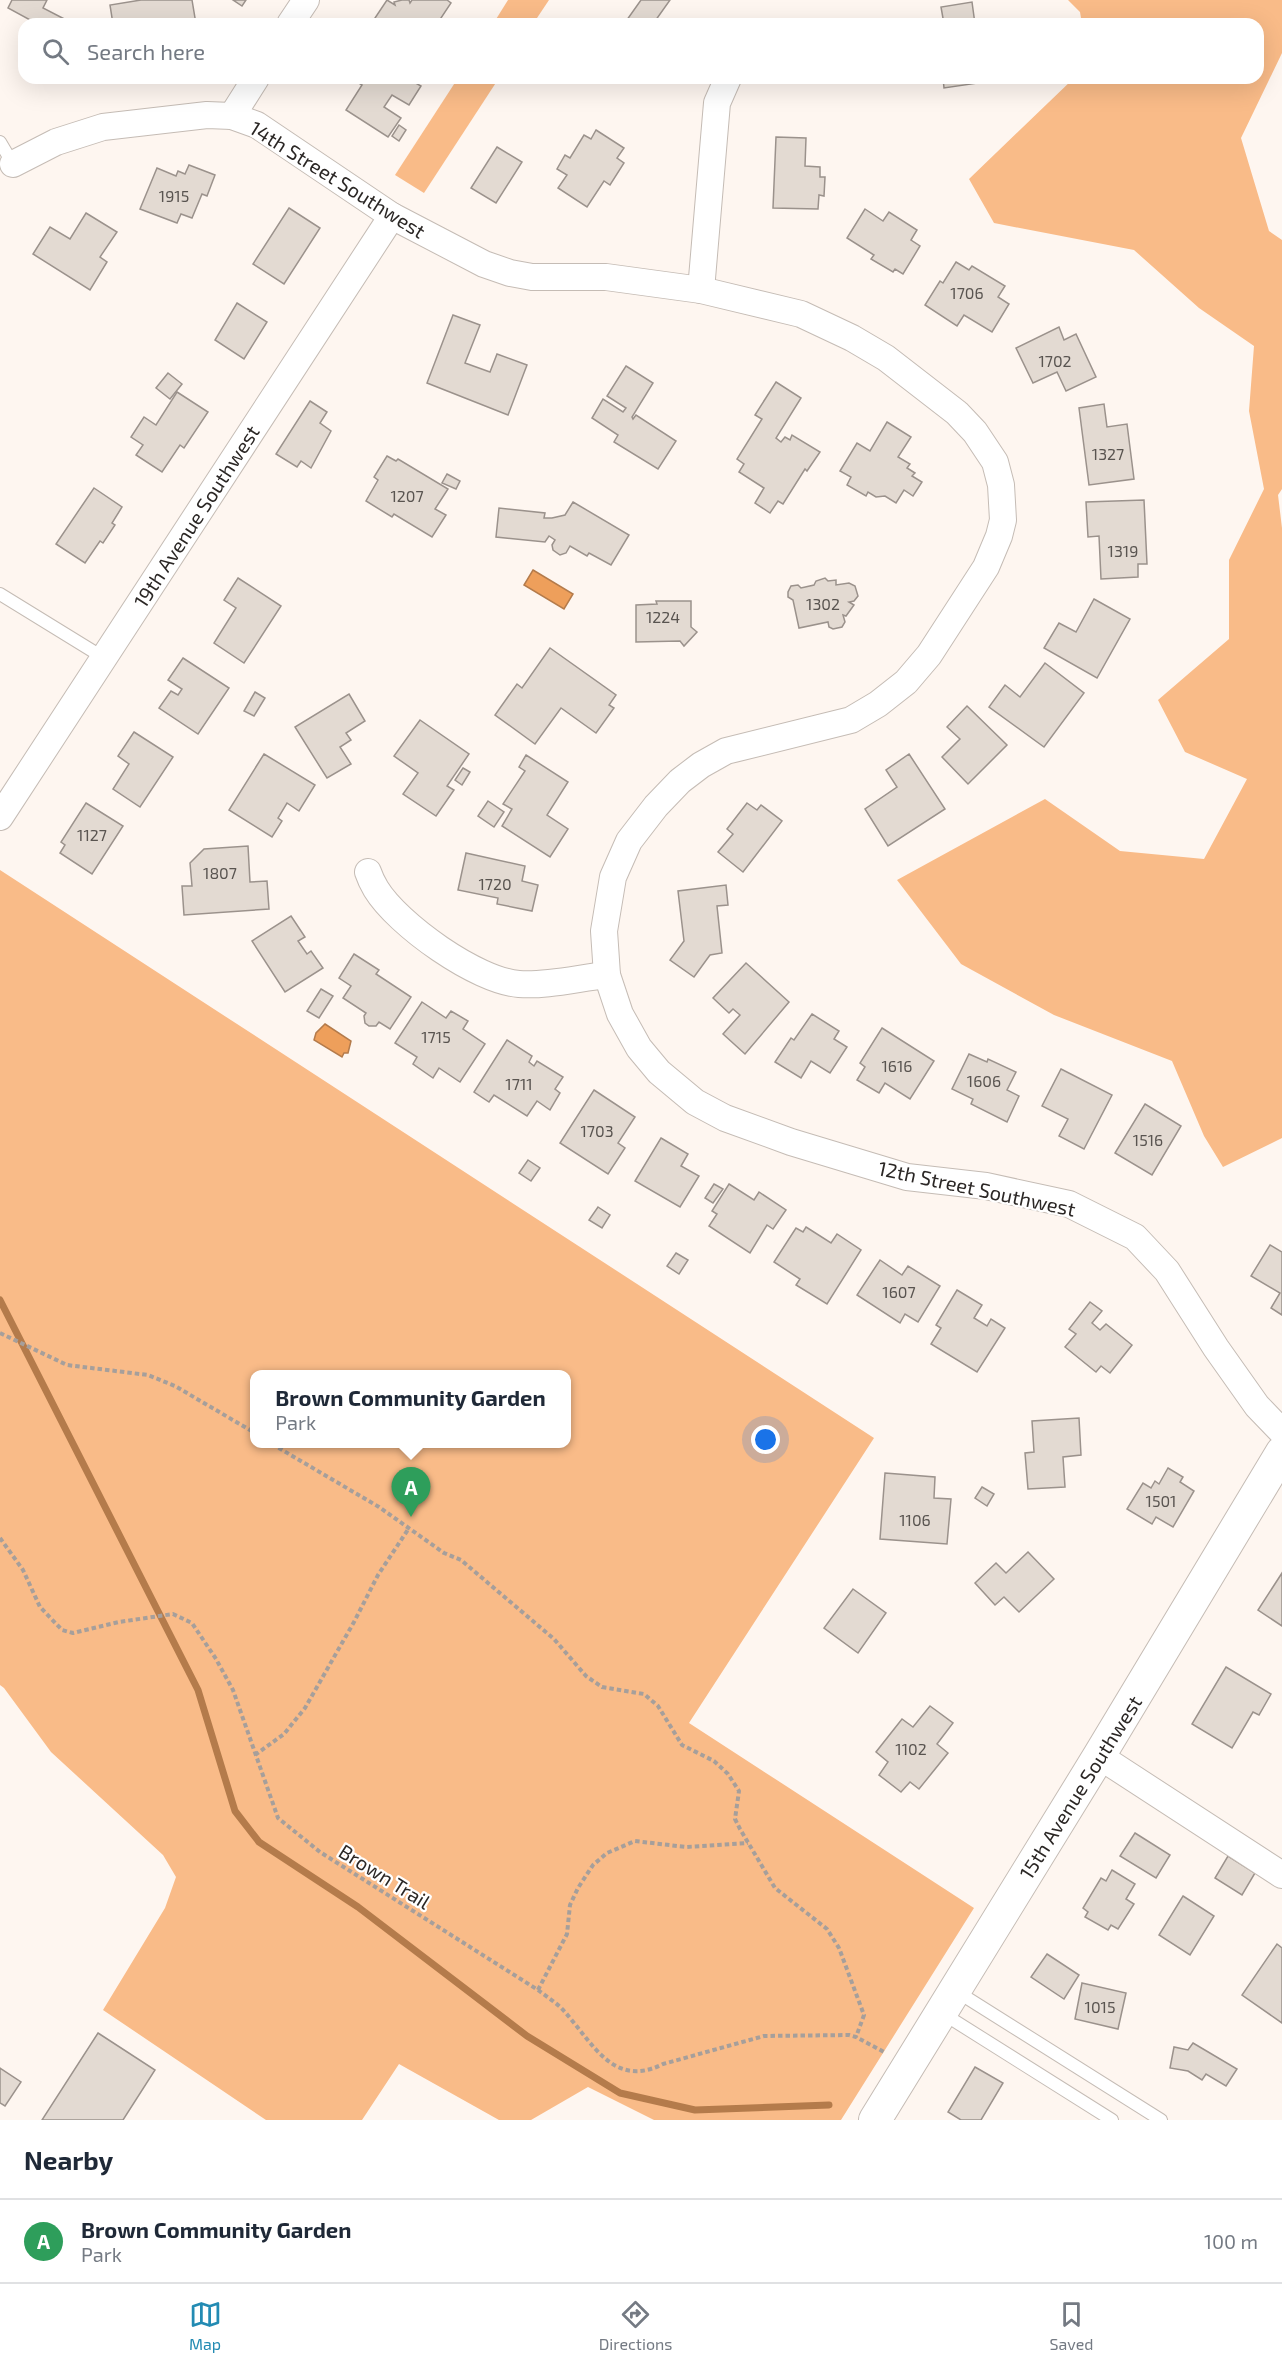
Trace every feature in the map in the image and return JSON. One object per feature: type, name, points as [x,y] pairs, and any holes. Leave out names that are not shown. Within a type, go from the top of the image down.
[{"type":"street","points":[[294,18],[306,0]]},
{"type":"street","points":[[232,116],[252,84]]},
{"type":"street","points":[[701,290],[717,102],[725,84]]},
{"type":"street","name":"14th Street Southwest","points":[[13,164],[56,142],[103,127],[181,117],[232,116],[257,125],[392,216],[484,264],[510,273],[532,277],[606,277],[701,290],[801,314],[852,338],[886,358],[957,412],[975,432],[995,462],[1003,503]]},
{"type":"street","name":"19th Avenue Southwest","points":[[0,817],[392,216]]},
{"type":"street","name":"12th Street Southwest","points":[[1003,503],[999,536],[986,567],[929,655],[906,682],[878,704],[851,720],[726,751],[701,765],[680,781],[656,806],[629,841],[613,877],[604,931],[606,975],[620,1014],[639,1048],[659,1072],[695,1102],[725,1118],[790,1142],[907,1177],[986,1186],[1069,1204],[1135,1237],[1167,1271],[1257,1406],[1282,1432]]},
{"type":"street","points":[[368,872],[376,890],[394,911],[437,946],[476,971],[497,980],[519,984],[542,984],[606,975]]},
{"type":"street","name":"15th Avenue Southwest","points":[[875,2120],[1099,1756],[1282,1452]]},
{"type":"street","points":[[1099,1756],[1282,1875]]},
{"type":"lane","points":[[0,142],[13,164]]},
{"type":"lane","points":[[0,594],[104,658]]},
{"type":"lane","points":[[949,2002],[1112,2120]]},
{"type":"lane","points":[[949,2002],[1161,2120]]},
{"type":"path","points":[[0,1333],[67,1365],[148,1375],[175,1386],[250,1430]]},
{"type":"path","points":[[280,1448],[379,1507],[444,1553],[460,1560],[555,1639],[585,1676],[602,1687],[644,1694],[658,1706],[682,1745],[714,1761],[728,1774],[739,1791],[735,1819],[775,1888],[827,1929],[839,1948],[864,2015],[856,2037]]},
{"type":"path","points":[[255,1755],[284,1734],[304,1708],[354,1622],[378,1575],[409,1528]]},
{"type":"path","name":"Brown Trail","points":[[0,1538],[23,1570],[40,1607],[62,1630],[73,1632],[118,1622],[173,1614],[192,1623],[233,1690],[278,1818],[320,1852],[538,1990],[562,2008],[599,2052],[616,2066],[634,2073],[649,2071],[663,2064],[764,2036],[856,2037],[888,2054]]},
{"type":"path","points":[[538,1990],[567,1934],[570,1905],[578,1888],[593,1865],[607,1853],[635,1840],[686,1847],[748,1843]]},
{"type":"shaded area","points":[[508,0],[549,0],[537,18],[497,18]]},
{"type":"shaded area","points":[[1068,0],[1282,0],[1282,53],[1241,138],[1269,231],[1282,240],[1282,489],[1278,495],[1282,528],[1282,1138],[1223,1167],[1204,1136],[1172,1061],[1054,1015],[961,964],[897,880],[1045,799],[1120,851],[1204,859],[1247,779],[1185,752],[1158,700],[1229,639],[1229,560],[1264,489],[1249,411],[1254,346],[1199,308],[1134,250],[994,223],[969,179],[1068,84],[1264,84],[1264,18],[1081,18],[1080,12]]},
{"type":"shaded area","points":[[454,84],[495,84],[424,193],[395,175]]},
{"type":"shaded area","points":[[533,570],[573,594],[564,609],[524,585]]},
{"type":"shaded area","points":[[0,870],[874,1438],[689,1723],[974,1908],[841,2120],[654,2120],[588,2087],[531,2120],[499,2120],[399,2064],[362,2120],[266,2120],[103,2010],[165,1908],[176,1877],[163,1855],[51,1752],[0,1685]]},
{"type":"shaded area","points":[[325,1024],[351,1041],[348,1053],[344,1053],[342,1057],[314,1040],[316,1033]]},
{"type":"building","points":[[12,0],[47,0],[43,8],[62,18],[27,18],[8,8]]},
{"type":"building","points":[[141,0],[192,0],[195,18],[112,18],[110,5]]},
{"type":"building","points":[[233,0],[246,0],[242,6]]},
{"type":"building","points":[[387,0],[395,5],[394,2],[402,0],[409,0],[410,3],[412,0],[447,0],[451,3],[441,18],[375,18]]},
{"type":"building","points":[[641,0],[670,0],[657,18],[628,18]]},
{"type":"building","points":[[972,2],[974,18],[943,18],[941,7]]},
{"type":"building","points":[[360,84],[418,84],[421,86],[409,105],[392,95],[384,107],[401,118],[388,137],[346,110],[362,85]]},
{"type":"building","points":[[944,84],[971,84],[944,88]]},
{"type":"building","points":[[399,125],[406,130],[399,141],[392,136]]},
{"type":"building","points":[[596,130],[624,148],[617,158],[624,163],[610,185],[604,181],[587,207],[558,188],[567,175],[557,169],[565,155],[570,158],[584,135],[591,139]]},
{"type":"building","points":[[776,137],[806,138],[805,166],[820,167],[820,177],[825,177],[824,196],[819,195],[818,209],[773,208]]},
{"type":"building","points":[[497,147],[522,162],[496,203],[471,188]]},
{"type":"building","points":[[189,165],[215,175],[207,196],[202,194],[192,218],[181,214],[177,223],[140,209],[157,168],[176,176],[178,171],[185,174]]},
{"type":"building","points":[[289,208],[320,228],[284,284],[253,264]]},
{"type":"building","points":[[865,209],[883,221],[889,212],[917,230],[911,240],[920,246],[903,274],[895,269],[893,272],[871,259],[874,255],[847,238]]},
{"type":"building","points":[[86,213],[117,232],[100,257],[107,262],[90,290],[33,254],[50,227],[70,239]]},
{"type":"building","points":[[956,262],[969,270],[972,266],[1005,286],[998,297],[1009,304],[992,332],[964,315],[957,326],[925,305],[940,281],[943,283]]},
{"type":"building","points":[[237,303],[267,322],[244,359],[215,340]]},
{"type":"building","points":[[453,315],[480,325],[465,363],[490,372],[497,354],[527,365],[508,415],[427,383]]},
{"type":"building","points":[[1059,327],[1064,340],[1076,334],[1096,377],[1066,391],[1057,372],[1033,383],[1016,348]]},
{"type":"building","points":[[626,366],[653,383],[632,417],[633,419],[636,415],[676,441],[658,469],[614,442],[618,435],[592,418],[603,399],[623,412],[626,408],[607,396]]},
{"type":"building","points":[[168,373],[182,384],[170,399],[156,388]]},
{"type":"building","points":[[776,382],[801,398],[776,438],[781,442],[785,437],[790,440],[792,435],[820,452],[807,471],[805,469],[783,504],[778,501],[770,513],[755,503],[764,488],[739,472],[744,464],[737,459],[762,419],[755,415]]},
{"type":"building","points":[[177,392],[208,412],[184,448],[180,445],[162,472],[136,455],[143,445],[131,437],[144,417],[156,425]]},
{"type":"building","points":[[310,401],[327,412],[320,423],[331,431],[311,468],[301,461],[297,467],[276,454]]},
{"type":"building","points":[[1104,404],[1107,427],[1127,424],[1134,479],[1089,485],[1079,408]]},
{"type":"building","points":[[887,422],[911,437],[898,457],[910,464],[907,468],[915,473],[912,476],[922,482],[913,496],[904,490],[896,503],[885,496],[876,497],[868,492],[866,496],[847,485],[851,477],[840,471],[857,443],[870,451]]},
{"type":"building","points":[[387,456],[396,461],[398,459],[448,489],[435,509],[446,515],[432,537],[394,514],[392,517],[366,501],[378,480],[374,477]]},
{"type":"building","points":[[447,474],[460,481],[456,489],[442,483]]},
{"type":"building","points":[[94,488],[122,507],[112,523],[115,525],[103,543],[100,541],[85,563],[56,544]]},
{"type":"building","points":[[1144,500],[1147,564],[1138,564],[1138,577],[1101,579],[1099,536],[1088,537],[1086,502]]},
{"type":"building","points":[[573,502],[629,535],[611,565],[589,553],[587,556],[570,546],[566,553],[560,555],[553,550],[552,545],[555,540],[549,536],[545,542],[496,537],[499,508],[545,513],[544,518],[552,518],[565,515]]},
{"type":"building","points":[[238,578],[281,606],[244,663],[214,643],[236,608],[224,600]]},
{"type":"building","points":[[825,578],[828,581],[836,580],[836,585],[849,583],[855,586],[858,596],[854,601],[849,602],[854,605],[846,616],[843,615],[845,622],[842,627],[833,629],[829,627],[828,622],[799,628],[793,600],[788,597],[791,586],[798,585],[801,588],[814,585],[816,581]]},
{"type":"building","points":[[1094,599],[1130,619],[1097,678],[1044,648],[1059,623],[1076,632]]},
{"type":"building","points":[[656,601],[691,601],[691,627],[697,632],[684,646],[680,641],[636,642],[636,605],[657,604]]},
{"type":"building","points":[[550,648],[616,695],[609,705],[614,708],[596,733],[561,708],[535,744],[495,715],[517,684],[522,688]]},
{"type":"building","points":[[183,658],[229,688],[198,734],[159,708],[171,691],[178,695],[182,689],[168,680]]},
{"type":"building","points":[[1045,663],[1084,693],[1044,747],[989,707],[1005,685],[1020,697]]},
{"type":"building","points":[[255,692],[265,698],[254,716],[244,711]]},
{"type":"building","points":[[349,694],[365,721],[346,733],[351,740],[340,747],[351,764],[327,778],[295,727]]},
{"type":"building","points":[[967,706],[1007,745],[968,784],[942,757],[960,739],[947,727]]},
{"type":"building","points":[[420,720],[469,754],[447,786],[454,790],[436,816],[403,794],[418,773],[394,756]]},
{"type":"building","points":[[134,732],[173,757],[140,807],[113,789],[129,764],[118,756]]},
{"type":"building","points":[[264,754],[315,785],[299,811],[287,803],[278,818],[282,821],[272,837],[229,810]]},
{"type":"building","points":[[909,754],[945,809],[888,846],[865,809],[897,787],[886,770]]},
{"type":"building","points":[[526,755],[568,782],[547,815],[568,829],[550,857],[502,826],[512,809],[503,804],[525,771],[519,767]]},
{"type":"building","points":[[463,768],[470,772],[462,785],[455,780]]},
{"type":"building","points":[[488,801],[504,812],[494,827],[478,816]]},
{"type":"building","points":[[86,803],[123,826],[92,874],[60,853],[65,845],[61,842]]},
{"type":"building","points":[[747,803],[757,810],[761,805],[782,821],[743,872],[718,852],[733,834],[727,829]]},
{"type":"building","points":[[248,846],[250,882],[267,881],[269,909],[184,915],[182,886],[192,886],[190,863],[204,849]]},
{"type":"building","points":[[466,853],[525,866],[522,881],[538,885],[532,911],[497,904],[498,898],[458,890]]},
{"type":"building","points":[[726,885],[728,905],[717,906],[722,953],[710,955],[694,977],[670,960],[684,941],[678,891]]},
{"type":"building","points":[[291,916],[305,937],[298,941],[307,954],[311,951],[323,968],[285,992],[252,941]]},
{"type":"building","points":[[354,954],[379,970],[376,974],[411,997],[390,1029],[379,1022],[376,1026],[369,1026],[365,1023],[366,1013],[343,998],[351,986],[339,978]]},
{"type":"building","points":[[746,963],[789,1002],[745,1054],[723,1034],[740,1015],[733,1009],[729,1013],[713,998]]},
{"type":"building","points":[[321,989],[333,996],[319,1018],[307,1011]]},
{"type":"building","points":[[422,1002],[446,1018],[451,1011],[468,1021],[463,1029],[485,1044],[460,1082],[439,1068],[433,1078],[413,1064],[417,1057],[395,1043]]},
{"type":"building","points":[[812,1014],[839,1031],[834,1039],[847,1047],[830,1073],[811,1061],[801,1078],[775,1062],[791,1038],[794,1040]]},
{"type":"building","points":[[882,1028],[934,1061],[910,1099],[885,1083],[879,1093],[857,1080],[865,1067],[860,1063]]},
{"type":"building","points":[[507,1040],[532,1056],[529,1062],[534,1066],[537,1061],[563,1077],[555,1089],[560,1093],[550,1110],[537,1101],[527,1116],[494,1095],[489,1102],[474,1092]]},
{"type":"building","points":[[969,1054],[987,1062],[988,1059],[1016,1072],[1007,1090],[1019,1096],[1007,1122],[971,1104],[973,1099],[952,1089]]},
{"type":"building","points":[[1061,1069],[1112,1095],[1084,1149],[1059,1136],[1068,1119],[1042,1106]]},
{"type":"building","points":[[594,1090],[635,1117],[618,1143],[625,1148],[608,1174],[560,1143]]},
{"type":"building","points":[[1145,1104],[1181,1126],[1152,1175],[1115,1153]]},
{"type":"building","points":[[661,1138],[688,1154],[681,1166],[699,1176],[680,1207],[635,1181]]},
{"type":"building","points":[[528,1160],[540,1168],[531,1181],[519,1173]]},
{"type":"building","points":[[714,1184],[723,1189],[713,1203],[705,1198]]},
{"type":"building","points":[[729,1184],[754,1200],[759,1192],[786,1210],[773,1229],[767,1225],[750,1253],[709,1226],[717,1214],[712,1211]]},
{"type":"building","points":[[598,1207],[610,1215],[602,1228],[589,1220]]},
{"type":"building","points":[[806,1227],[831,1243],[837,1234],[861,1250],[827,1304],[796,1285],[800,1279],[774,1262],[796,1228],[803,1232]]},
{"type":"building","points":[[1270,1245],[1282,1252],[1282,1315],[1271,1308],[1280,1293],[1251,1276]]},
{"type":"building","points":[[676,1253],[688,1260],[679,1274],[667,1266]]},
{"type":"building","points":[[880,1260],[902,1275],[908,1266],[940,1286],[918,1322],[905,1314],[900,1323],[857,1295]]},
{"type":"building","points":[[957,1290],[982,1305],[974,1318],[987,1326],[991,1319],[1005,1328],[977,1372],[931,1344],[941,1328],[936,1325]]},
{"type":"building","points":[[1090,1302],[1102,1311],[1092,1323],[1100,1330],[1106,1324],[1132,1345],[1110,1373],[1101,1366],[1096,1372],[1065,1347],[1076,1334],[1069,1329]]},
{"type":"building","points":[[1079,1418],[1081,1455],[1063,1457],[1065,1487],[1028,1489],[1025,1453],[1034,1452],[1032,1421]]},
{"type":"building","points":[[1168,1468],[1183,1477],[1180,1482],[1194,1491],[1173,1527],[1156,1517],[1152,1524],[1127,1509],[1143,1483],[1151,1488],[1155,1481],[1159,1484]]},
{"type":"building","points":[[885,1473],[935,1477],[934,1498],[951,1499],[947,1544],[880,1539]]},
{"type":"building","points":[[982,1487],[994,1494],[987,1506],[975,1498]]},
{"type":"building","points":[[1028,1552],[1054,1579],[1019,1612],[1004,1597],[995,1605],[975,1583],[996,1563],[1006,1573]]},
{"type":"building","points":[[1282,1573],[1282,1626],[1258,1610]]},
{"type":"building","points":[[853,1589],[886,1613],[858,1653],[824,1628]]},
{"type":"building","points":[[1226,1667],[1271,1694],[1259,1715],[1253,1712],[1232,1748],[1192,1724]]},
{"type":"building","points":[[930,1706],[953,1723],[937,1744],[948,1753],[919,1789],[910,1782],[901,1792],[879,1775],[888,1762],[876,1752],[902,1719],[913,1727]]},
{"type":"building","points":[[1135,1833],[1170,1855],[1156,1878],[1120,1856]]},
{"type":"building","points":[[1228,1856],[1255,1873],[1242,1895],[1215,1878]]},
{"type":"building","points":[[1112,1870],[1135,1884],[1126,1899],[1134,1904],[1118,1929],[1111,1925],[1108,1930],[1085,1917],[1088,1912],[1083,1908],[1101,1878],[1106,1881]]},
{"type":"building","points":[[1183,1896],[1214,1916],[1190,1955],[1159,1935]]},
{"type":"building","points":[[1277,1944],[1282,1948],[1282,2023],[1242,1995]]},
{"type":"building","points":[[1047,1954],[1079,1975],[1064,1999],[1031,1977]]},
{"type":"building","points":[[1082,1983],[1126,1993],[1118,2029],[1075,2019]]},
{"type":"building","points":[[98,2033],[155,2070],[123,2120],[42,2120]]},
{"type":"building","points":[[1193,2043],[1237,2069],[1226,2086],[1206,2074],[1202,2080],[1188,2071],[1170,2068],[1174,2047],[1188,2050]]},
{"type":"building","points":[[975,2067],[1003,2083],[981,2120],[961,2120],[948,2112]]},
{"type":"building","points":[[0,2068],[21,2082],[5,2106],[0,2103]]},
{"type":"waterway","points":[[0,1300],[198,1690],[235,1811],[259,1842],[358,1907],[527,2036],[620,2093],[695,2110],[829,2105]]},
{"type":"place","name":"Brown Community Garden","points":[[411,1517]]}]
